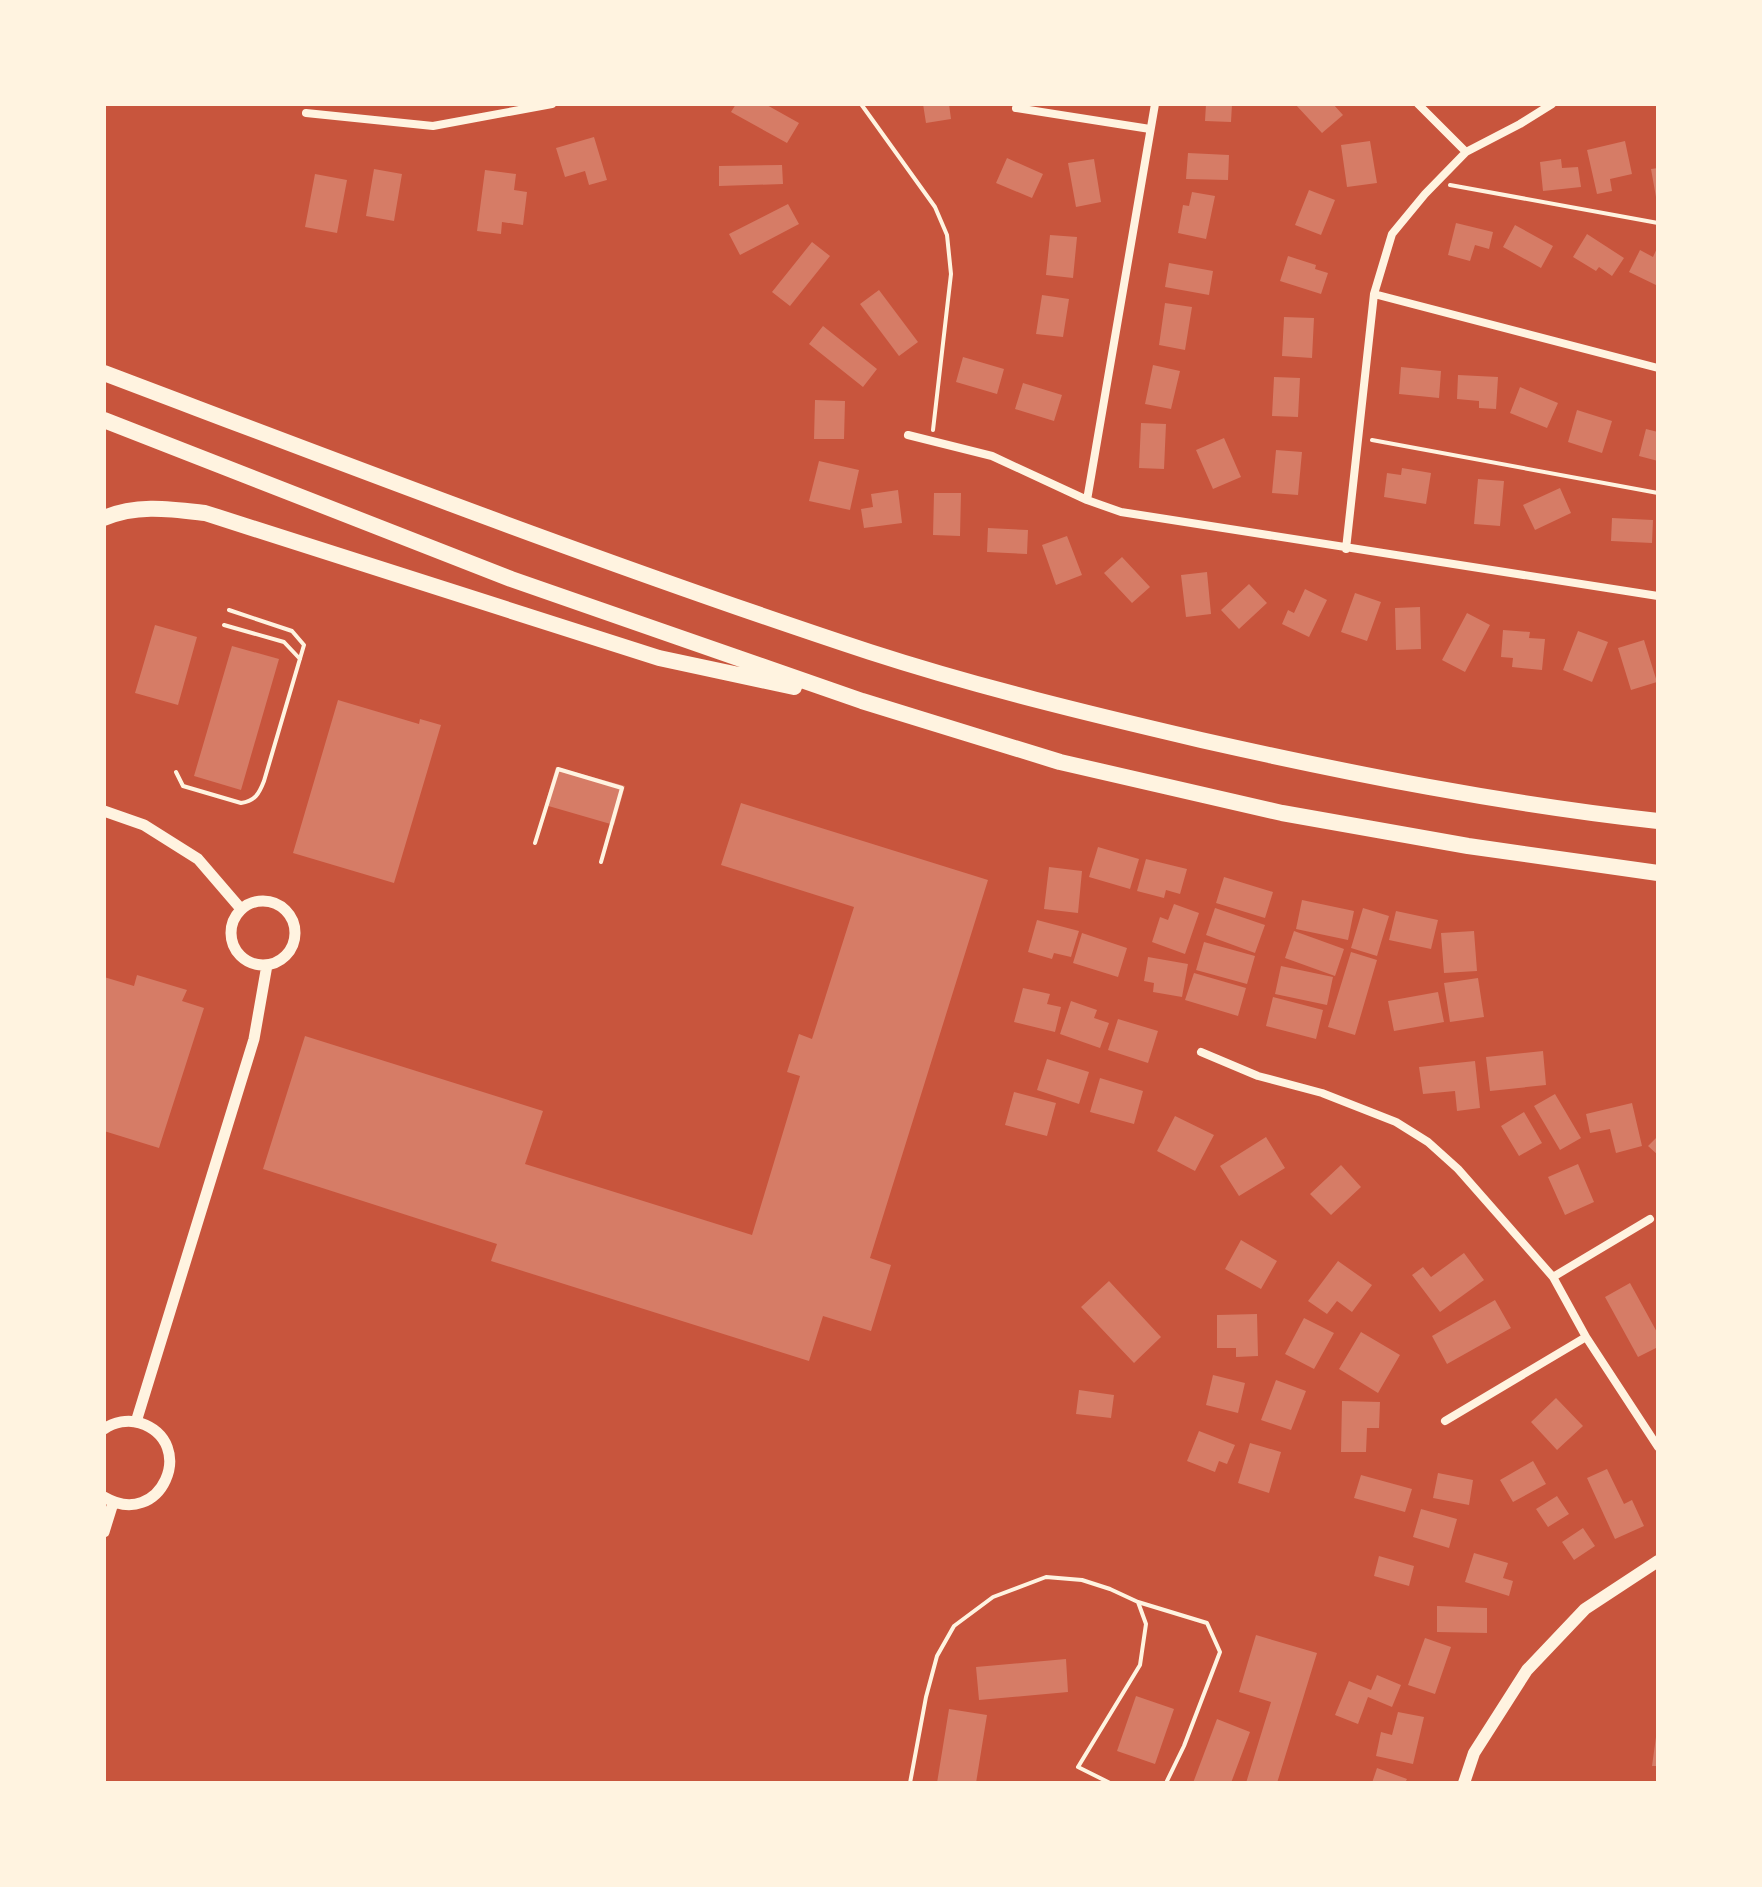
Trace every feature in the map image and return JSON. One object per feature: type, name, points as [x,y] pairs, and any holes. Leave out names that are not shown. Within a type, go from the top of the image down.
[{"type":"highway","points":[[104,373],[523,530],[872,653],[1078,711],[1340,771],[1570,811],[1658,821]]},
{"type":"highway","points":[[104,420],[511,579],[862,701],[1060,762],[1282,813],[1468,846],[1656,873]]},
{"type":"highway","points":[[104,518],[136,509],[205,513],[659,658],[862,701]]},
{"type":"main road","points":[[1464,1783],[1474,1753],[1527,1670],[1585,1609],[1658,1561]]},
{"type":"street","points":[[306,113],[433,126],[552,104]]},
{"type":"street","points":[[1087,500],[1155,104]]},
{"type":"street","points":[[1418,104],[1466,152]]},
{"type":"street","points":[[1346,549],[1374,294],[1392,234],[1466,152],[1552,104]]},
{"type":"street","points":[[1016,108],[1150,129]]},
{"type":"street","points":[[1374,294],[1658,368]]},
{"type":"street","points":[[908,435],[992,456],[1087,500],[1121,512],[1658,596]]},
{"type":"street","points":[[104,811],[144,825],[198,859],[241,909]]},
{"type":"street","points":[[269,901],[288,911],[296,932],[293,946],[278,962],[255,964],[244,959],[232,941],[231,929],[241,909],[250,903],[269,901]]},
{"type":"street","points":[[136,1422],[254,1039],[267,965]]},
{"type":"street","points":[[1201,1052],[1258,1076],[1322,1093],[1396,1122],[1428,1142],[1458,1169],[1553,1277],[1586,1337],[1658,1447]]},
{"type":"street","points":[[1553,1277],[1650,1219]]},
{"type":"street","points":[[1445,1421],[1586,1337]]},
{"type":"street","points":[[104,1429],[122,1422],[136,1422],[149,1427],[160,1435],[170,1461],[169,1475],[153,1497],[127,1505],[109,1500],[104,1532]]},
{"type":"lane","points":[[176,772],[183,786],[203,792],[241,803],[250,802],[258,796],[304,645],[292,631],[229,610]]},
{"type":"lane","points":[[224,625],[284,642],[300,659]]},
{"type":"lane","points":[[535,843],[558,769],[622,788],[601,862]]},
{"type":"lane","points":[[910,1783],[937,1656],[954,1626],[993,1597],[1046,1577],[1082,1580],[1138,1602],[1207,1623],[1220,1652],[1184,1746],[1166,1783]]},
{"type":"lane","points":[[1110,1783],[1078,1767],[1140,1665],[1146,1624],[1138,1602]]},
{"type":"path","points":[[861,104],[935,207],[947,235],[951,274],[931,441]]},
{"type":"path","points":[[1436,182],[1658,223]]},
{"type":"path","points":[[1358,437],[1658,493]]},
{"type":"building","points":[[736,104],[765,104],[799,123],[787,143],[731,112]]},
{"type":"building","points":[[923,104],[949,104],[951,119],[926,123]]},
{"type":"building","points":[[1206,104],[1232,104],[1231,122],[1205,121]]},
{"type":"building","points":[[1295,104],[1333,104],[1343,115],[1322,133]]},
{"type":"building","points":[[594,137],[607,180],[589,185],[585,171],[565,177],[556,148]]},
{"type":"building","points":[[1370,141],[1377,183],[1347,187],[1341,145]]},
{"type":"building","points":[[1625,141],[1632,174],[1610,179],[1612,191],[1597,194],[1587,150]]},
{"type":"building","points":[[1188,153],[1229,155],[1228,180],[1186,179]]},
{"type":"building","points":[[1007,158],[1043,174],[1032,198],[996,183]]},
{"type":"building","points":[[1094,159],[1101,202],[1076,207],[1068,163]]},
{"type":"building","points":[[1561,159],[1562,168],[1578,167],[1581,187],[1543,191],[1540,162]]},
{"type":"building","points":[[782,165],[783,184],[719,186],[719,166]]},
{"type":"building","points":[[1658,168],[1658,197],[1656,197],[1651,169]]},
{"type":"building","points":[[374,169],[402,174],[394,221],[366,216]]},
{"type":"building","points":[[485,170],[516,174],[514,190],[527,192],[523,225],[502,222],[501,234],[477,231]]},
{"type":"building","points":[[315,174],[347,180],[337,233],[305,227]]},
{"type":"building","points":[[1309,190],[1335,200],[1321,235],[1295,225]]},
{"type":"building","points":[[1192,192],[1215,196],[1206,239],[1178,233],[1183,205],[1189,206]]},
{"type":"building","points":[[788,204],[799,224],[740,255],[729,234]]},
{"type":"building","points":[[1456,223],[1493,232],[1489,249],[1475,245],[1470,261],[1448,255]]},
{"type":"building","points":[[1515,225],[1553,246],[1541,268],[1503,247]]},
{"type":"building","points":[[1587,234],[1624,258],[1612,276],[1599,267],[1596,271],[1573,257]]},
{"type":"building","points":[[1050,235],[1077,237],[1073,278],[1046,275]]},
{"type":"building","points":[[812,242],[830,256],[790,306],[772,292]]},
{"type":"building","points":[[1658,246],[1658,286],[1629,272],[1640,250],[1653,257]]},
{"type":"building","points":[[1288,256],[1316,265],[1315,269],[1328,273],[1321,294],[1280,281]]},
{"type":"building","points":[[1169,263],[1213,271],[1209,295],[1165,287]]},
{"type":"building","points":[[879,290],[918,342],[899,356],[860,304]]},
{"type":"building","points":[[1042,295],[1069,299],[1063,337],[1036,334]]},
{"type":"building","points":[[1165,303],[1192,307],[1185,350],[1159,345]]},
{"type":"building","points":[[1284,317],[1314,318],[1312,358],[1282,356]]},
{"type":"building","points":[[823,326],[877,369],[863,387],[809,344]]},
{"type":"building","points":[[963,357],[1004,369],[997,394],[956,382]]},
{"type":"building","points":[[1153,365],[1180,371],[1171,409],[1145,404]]},
{"type":"building","points":[[1401,367],[1441,371],[1439,398],[1399,394]]},
{"type":"building","points":[[1458,375],[1498,377],[1496,409],[1479,408],[1479,401],[1457,399]]},
{"type":"building","points":[[1274,377],[1300,378],[1298,417],[1272,416]]},
{"type":"building","points":[[1023,383],[1062,395],[1054,421],[1015,409]]},
{"type":"building","points":[[1520,387],[1558,403],[1547,428],[1510,413]]},
{"type":"building","points":[[815,400],[845,401],[844,439],[814,439]]},
{"type":"building","points":[[1577,410],[1612,421],[1602,453],[1568,442]]},
{"type":"building","points":[[1141,423],[1166,424],[1164,469],[1139,468]]},
{"type":"building","points":[[1646,429],[1658,432],[1658,461],[1639,456]]},
{"type":"building","points":[[1224,438],[1241,477],[1213,489],[1196,450]]},
{"type":"building","points":[[1276,450],[1302,452],[1298,495],[1272,493]]},
{"type":"building","points":[[819,461],[859,470],[850,510],[809,501]]},
{"type":"building","points":[[1402,468],[1431,473],[1426,504],[1384,497],[1387,473],[1401,475]]},
{"type":"building","points":[[1478,479],[1504,481],[1500,526],[1474,524]]},
{"type":"building","points":[[1560,488],[1571,513],[1535,530],[1523,505]]},
{"type":"building","points":[[898,490],[902,523],[864,528],[861,509],[873,507],[871,494]]},
{"type":"building","points":[[934,493],[961,493],[960,536],[933,535]]},
{"type":"building","points":[[1612,518],[1653,520],[1652,543],[1611,541]]},
{"type":"building","points":[[988,528],[1028,530],[1027,554],[987,552]]},
{"type":"building","points":[[1067,536],[1082,575],[1056,585],[1042,545]]},
{"type":"building","points":[[1122,557],[1150,587],[1132,603],[1104,573]]},
{"type":"building","points":[[1207,572],[1211,614],[1186,617],[1181,575]]},
{"type":"building","points":[[1249,584],[1267,603],[1239,629],[1221,610]]},
{"type":"building","points":[[1305,589],[1327,600],[1309,637],[1282,624],[1288,610],[1294,613]]},
{"type":"building","points":[[1355,593],[1381,602],[1367,641],[1341,632]]},
{"type":"building","points":[[1420,607],[1421,649],[1396,650],[1395,608]]},
{"type":"building","points":[[1467,613],[1490,625],[1465,672],[1442,660]]},
{"type":"building","points":[[155,625],[197,637],[178,705],[135,693]]},
{"type":"building","points":[[1503,630],[1530,632],[1529,638],[1545,639],[1542,670],[1512,667],[1513,658],[1501,657]]},
{"type":"building","points":[[1578,631],[1608,642],[1592,682],[1563,670]]},
{"type":"building","points":[[1644,640],[1657,682],[1631,690],[1618,648]]},
{"type":"building","points":[[232,646],[279,659],[241,790],[194,776]]},
{"type":"building","points":[[338,700],[419,724],[420,719],[441,725],[394,883],[293,853]]},
{"type":"building","points":[[556,767],[625,786],[614,825],[545,805]]},
{"type":"building","points":[[741,803],[988,880],[870,1258],[891,1265],[871,1331],[823,1316],[809,1361],[491,1261],[497,1244],[263,1169],[305,1036],[543,1111],[525,1164],[752,1235],[800,1076],[787,1072],[799,1034],[812,1039],[854,907],[721,865]]},
{"type":"building","points":[[1098,847],[1139,859],[1130,889],[1089,877]]},
{"type":"building","points":[[1146,859],[1187,869],[1180,894],[1166,890],[1164,898],[1137,891]]},
{"type":"building","points":[[1049,867],[1082,871],[1078,913],[1044,909]]},
{"type":"building","points":[[1224,877],[1273,892],[1265,918],[1216,903]]},
{"type":"building","points":[[1302,900],[1354,911],[1348,940],[1296,929]]},
{"type":"building","points":[[1174,904],[1199,913],[1185,954],[1152,942],[1160,917],[1168,920]]},
{"type":"building","points":[[1215,908],[1265,925],[1255,953],[1206,935]]},
{"type":"building","points":[[1363,908],[1389,916],[1377,956],[1351,948]]},
{"type":"building","points":[[1396,911],[1438,920],[1431,949],[1389,940]]},
{"type":"building","points":[[1037,920],[1079,931],[1071,957],[1054,953],[1052,959],[1028,952]]},
{"type":"building","points":[[1294,931],[1344,949],[1335,976],[1285,958]]},
{"type":"building","points":[[1474,931],[1477,971],[1444,973],[1441,933]]},
{"type":"building","points":[[1082,933],[1127,948],[1118,977],[1073,963]]},
{"type":"building","points":[[1204,942],[1255,956],[1247,984],[1196,970]]},
{"type":"building","points":[[1351,952],[1377,960],[1355,1035],[1328,1027]]},
{"type":"building","points":[[1148,957],[1188,964],[1182,997],[1153,992],[1154,983],[1144,981]]},
{"type":"building","points":[[1281,966],[1333,977],[1327,1005],[1275,994]]},
{"type":"building","points":[[1194,973],[1246,988],[1238,1016],[1185,1000]]},
{"type":"building","points":[[137,975],[187,990],[182,1001],[204,1008],[159,1148],[104,1131],[104,977],[134,986]]},
{"type":"building","points":[[1478,978],[1484,1017],[1450,1022],[1444,983]]},
{"type":"building","points":[[1023,988],[1050,994],[1047,1004],[1061,1007],[1055,1032],[1014,1022]]},
{"type":"building","points":[[1438,992],[1444,1022],[1394,1031],[1388,1001]]},
{"type":"building","points":[[1273,997],[1323,1010],[1316,1039],[1266,1026]]},
{"type":"building","points":[[1071,1001],[1097,1010],[1094,1018],[1109,1023],[1100,1048],[1060,1034]]},
{"type":"building","points":[[1118,1019],[1158,1031],[1148,1063],[1108,1050]]},
{"type":"building","points":[[1543,1051],[1546,1085],[1490,1091],[1486,1057]]},
{"type":"building","points":[[1047,1059],[1089,1072],[1079,1104],[1037,1090]]},
{"type":"building","points":[[1475,1061],[1480,1108],[1457,1111],[1455,1091],[1423,1094],[1419,1067]]},
{"type":"building","points":[[1100,1078],[1143,1091],[1134,1124],[1090,1112]]},
{"type":"building","points":[[1014,1092],[1056,1103],[1047,1136],[1005,1125]]},
{"type":"building","points":[[1555,1094],[1581,1138],[1560,1150],[1534,1106]]},
{"type":"building","points":[[1632,1103],[1642,1146],[1616,1153],[1610,1129],[1590,1133],[1586,1114]]},
{"type":"building","points":[[1524,1112],[1542,1143],[1519,1156],[1501,1126]]},
{"type":"building","points":[[1175,1116],[1214,1135],[1195,1171],[1157,1151]]},
{"type":"building","points":[[1658,1136],[1658,1155],[1648,1146]]},
{"type":"building","points":[[1266,1137],[1285,1168],[1239,1196],[1220,1166]]},
{"type":"building","points":[[1578,1164],[1594,1202],[1565,1215],[1548,1177]]},
{"type":"building","points":[[1341,1165],[1361,1187],[1331,1215],[1310,1194]]},
{"type":"building","points":[[1241,1240],[1277,1261],[1261,1289],[1225,1269]]},
{"type":"building","points":[[1464,1253],[1484,1280],[1440,1312],[1412,1275],[1423,1267],[1431,1277]]},
{"type":"building","points":[[1338,1261],[1372,1285],[1352,1312],[1337,1301],[1327,1314],[1308,1301]]},
{"type":"building","points":[[1109,1281],[1161,1337],[1134,1363],[1081,1307]]},
{"type":"building","points":[[1630,1283],[1658,1334],[1658,1347],[1638,1357],[1605,1297]]},
{"type":"building","points":[[1495,1300],[1511,1328],[1447,1364],[1432,1336]]},
{"type":"building","points":[[1257,1314],[1258,1356],[1236,1357],[1236,1348],[1217,1348],[1217,1315]]},
{"type":"building","points":[[1304,1318],[1334,1333],[1314,1369],[1285,1354]]},
{"type":"building","points":[[1361,1332],[1400,1355],[1378,1393],[1339,1369]]},
{"type":"building","points":[[1213,1375],[1245,1383],[1238,1413],[1206,1405]]},
{"type":"building","points":[[1276,1380],[1306,1391],[1291,1430],[1261,1420]]},
{"type":"building","points":[[1079,1390],[1114,1395],[1111,1418],[1076,1414]]},
{"type":"building","points":[[1556,1398],[1583,1426],[1557,1450],[1531,1422]]},
{"type":"building","points":[[1342,1401],[1380,1402],[1379,1428],[1367,1428],[1366,1452],[1341,1452]]},
{"type":"building","points":[[1199,1431],[1235,1445],[1227,1464],[1219,1461],[1215,1472],[1187,1461]]},
{"type":"building","points":[[1250,1443],[1281,1452],[1269,1493],[1238,1483]]},
{"type":"building","points":[[1533,1461],[1546,1484],[1513,1502],[1500,1480]]},
{"type":"building","points":[[1607,1469],[1624,1504],[1632,1500],[1644,1526],[1615,1539],[1587,1478]]},
{"type":"building","points":[[1438,1473],[1473,1480],[1469,1505],[1433,1498]]},
{"type":"building","points":[[1361,1475],[1412,1489],[1405,1512],[1354,1498]]},
{"type":"building","points":[[1557,1496],[1569,1514],[1548,1527],[1536,1509]]},
{"type":"building","points":[[1421,1509],[1457,1519],[1449,1548],[1413,1537]]},
{"type":"building","points":[[1583,1528],[1595,1546],[1574,1560],[1562,1542]]},
{"type":"building","points":[[1474,1553],[1508,1563],[1503,1578],[1513,1581],[1509,1596],[1465,1582]]},
{"type":"building","points":[[1379,1556],[1414,1566],[1409,1586],[1374,1576]]},
{"type":"building","points":[[1437,1606],[1487,1608],[1487,1633],[1437,1632]]},
{"type":"building","points":[[1256,1635],[1317,1653],[1277,1783],[1246,1783],[1271,1702],[1239,1692]]},
{"type":"building","points":[[1425,1638],[1451,1647],[1435,1694],[1408,1685]]},
{"type":"building","points":[[1066,1659],[1068,1692],[979,1700],[976,1667]]},
{"type":"building","points":[[1377,1675],[1401,1685],[1392,1707],[1368,1697],[1358,1724],[1335,1715],[1349,1681],[1371,1690]]},
{"type":"building","points":[[1136,1696],[1174,1709],[1155,1764],[1117,1751]]},
{"type":"building","points":[[949,1709],[987,1715],[976,1783],[937,1783]]},
{"type":"building","points":[[1398,1712],[1424,1717],[1413,1764],[1376,1756],[1381,1732],[1392,1735]]},
{"type":"building","points":[[1217,1719],[1250,1732],[1231,1783],[1193,1783]]},
{"type":"building","points":[[1656,1737],[1658,1766],[1652,1766]]},
{"type":"building","points":[[1377,1768],[1407,1779],[1405,1783],[1372,1783]]}]
